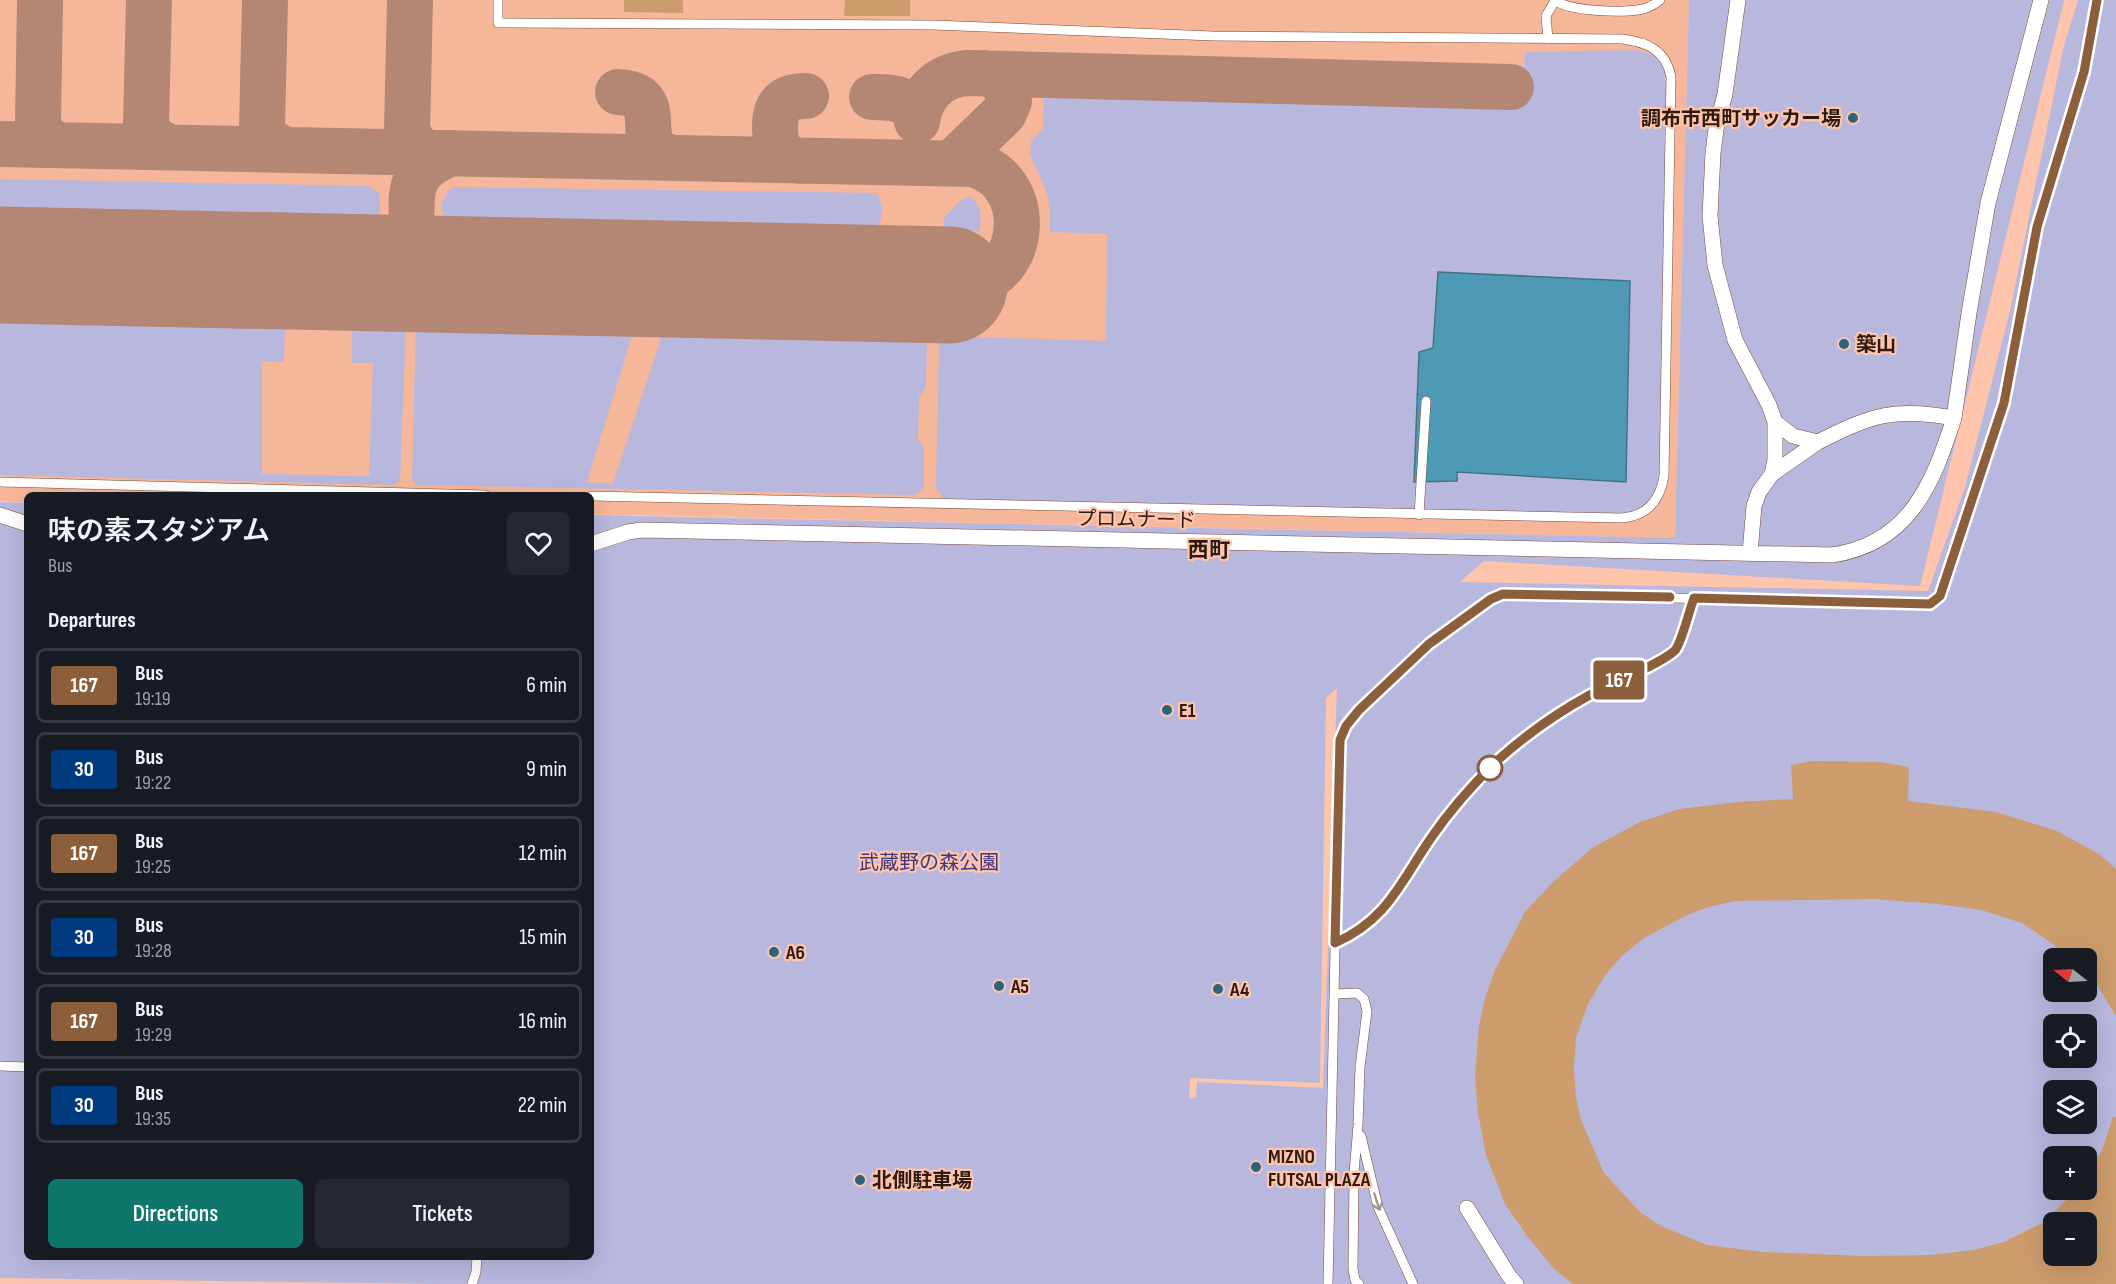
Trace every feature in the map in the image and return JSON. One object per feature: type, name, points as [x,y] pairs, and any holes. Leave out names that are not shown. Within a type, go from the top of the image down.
[{"type":"street","points":[[1738,0],[1725,94],[1716,129],[1713,153],[1710,195],[1712,236],[1715,265],[1735,340],[1769,405],[1775,422],[1776,448],[1772,474]]},
{"type":"street","name":"プロムナード","points":[[594,543],[641,530],[1832,555],[1857,550],[1880,540],[1904,520],[1939,463],[1954,418],[1988,202],[2041,0]]},
{"type":"street","points":[[1750,553],[1754,506],[1759,492],[1772,474],[1818,442],[1875,416],[1906,412],[1954,418]]},
{"type":"street","points":[[1775,422],[1793,436],[1818,442]]},
{"type":"street","points":[[0,515],[24,523]]},
{"type":"street","points":[[1467,1208],[1516,1284]]},
{"type":"lane","points":[[498,0],[498,23],[933,25],[1213,36],[1622,39],[1640,42],[1657,49],[1670,68],[1664,476],[1662,488],[1650,508],[1630,517],[1419,515],[594,496]]},
{"type":"lane","points":[[1548,39],[1546,16],[1555,1],[1569,8],[1581,10],[1640,9],[1654,5],[1660,0]]},
{"type":"lane","points":[[1328,1284],[1340,740],[1346,726],[1359,710],[1429,644],[1491,599],[1503,594],[1930,604],[1940,596],[2004,403],[2037,227],[2084,72],[2097,0]]},
{"type":"lane","points":[[1419,515],[1426,401]]},
{"type":"lane","points":[[0,482],[373,492]]},
{"type":"lane","points":[[1335,943],[1374,920],[1385,908],[1447,814],[1500,758],[1563,711],[1610,685],[1664,660],[1676,650],[1694,598]]},
{"type":"lane","points":[[1334,994],[1357,993],[1364,999],[1367,1011],[1360,1067],[1354,1173],[1353,1269],[1355,1280],[1359,1284]]},
{"type":"lane","points":[[0,1066],[24,1067]]},
{"type":"lane","points":[[1358,1125],[1378,1207],[1413,1284]]},
{"type":"lane","points":[[472,1284],[477,1272],[477,1260]]},
{"type":"shaded area","points":[[0,0],[1689,0],[1675,538],[594,514],[594,492],[24,492],[24,502],[0,501]]},
{"type":"shaded area","points":[[1438,272],[1630,281],[1626,482],[1457,472],[1457,481],[1414,482],[1419,352],[1433,348]]},
{"type":"green space","name":"武蔵野の森公園","points":[[1689,0],[2064,0],[1920,586],[1484,561],[1460,582],[1928,591],[1965,487],[2010,311],[2063,49],[2078,0],[2116,0],[2116,1284],[440,1284],[0,1278],[0,502],[24,503],[24,1260],[594,1260],[594,515],[1675,538]],"holes":[[[1337,688],[1323,1088],[1197,1082],[1196,1098],[1189,1098],[1190,1078],[1320,1083],[1326,698]]]},
{"type":"green space","points":[[1636,50],[1656,58],[1667,77],[1661,494],[1633,519],[944,499],[936,488],[939,336],[1106,341],[1107,234],[1050,232],[1050,209],[1046,190],[1030,155],[1031,141],[1043,128],[1044,93],[1522,103],[1525,52]]},
{"type":"green space","points":[[0,179],[367,186],[379,193],[380,210],[377,219],[364,225],[0,218]]},
{"type":"green space","points":[[454,187],[877,193],[882,212],[874,231],[451,225],[444,216],[442,205],[445,195]]},
{"type":"green space","points":[[970,196],[979,208],[980,231],[944,230],[944,218],[960,201]]},
{"type":"green space","points":[[0,321],[285,326],[284,362],[262,362],[262,474],[369,476],[373,363],[352,363],[352,327],[406,328],[400,480],[394,485],[0,475]]},
{"type":"green space","points":[[416,321],[635,326],[587,482],[613,484],[665,326],[927,333],[926,387],[919,397],[918,440],[924,447],[924,488],[915,495],[417,485],[412,479]]},
{"type":"building","points":[[624,0],[683,0],[683,13],[624,12]]},
{"type":"building","points":[[845,0],[910,0],[910,16],[844,16]]},
{"type":"building","points":[[1812,761],[1880,762],[1909,767],[1908,801],[1996,812],[2057,831],[2099,854],[2116,869],[2116,1016],[2097,985],[2097,948],[2057,948],[2022,923],[1981,910],[1874,899],[1735,901],[1709,907],[1687,915],[1644,938],[1622,956],[1606,974],[1588,1004],[1576,1038],[1574,1068],[1576,1097],[1581,1120],[1604,1173],[1640,1212],[1661,1226],[1707,1245],[1763,1252],[1864,1256],[1930,1255],[1974,1250],[2004,1242],[2043,1222],[2043,1266],[2097,1266],[2097,1212],[2054,1212],[2066,1200],[2097,1200],[2097,1158],[2113,1117],[2116,1117],[2116,1284],[1573,1284],[1554,1269],[1505,1204],[1486,1155],[1478,1113],[1475,1077],[1479,1026],[1485,998],[1495,970],[1525,912],[1553,882],[1592,848],[1640,822],[1679,809],[1738,802],[1793,799],[1791,765]]},
{"type":"taxiway","points":[[40,0],[38,123],[46,137],[59,145]]},
{"type":"taxiway","points":[[149,0],[146,125],[152,138],[168,147]]},
{"type":"taxiway","points":[[265,0],[262,128],[268,140],[284,150]]},
{"type":"taxiway","points":[[410,0],[407,132],[417,148],[429,153]]},
{"type":"taxiway","points":[[917,121],[922,103],[939,82],[966,73],[1511,87]]},
{"type":"taxiway","points":[[952,163],[1004,113],[1009,101],[1007,86],[993,75],[985,73]]},
{"type":"taxiway","points":[[618,92],[634,95],[643,102],[647,112],[652,144],[659,152],[673,158]]},
{"type":"taxiway","points":[[800,161],[788,157],[780,150],[776,140],[775,119],[779,108],[786,100],[806,96]]},
{"type":"taxiway","points":[[872,97],[894,98],[906,103],[911,107],[917,121]]},
{"type":"taxiway","points":[[0,144],[971,164],[992,173],[1006,187],[1015,206],[1017,227],[1013,247],[1003,265],[987,278],[965,285]]},
{"type":"taxiway","points":[[364,272],[388,262],[400,251],[408,238],[414,186],[420,174],[432,163],[452,153]]},
{"type":"taxiway","points":[[410,229],[418,246],[429,259],[443,269],[461,274]]},
{"type":"runway","points":[[0,265],[949,285]]},
{"type":"bus line","name":"167","points":[[1670,597],[1503,594],[1491,599],[1429,644],[1359,710],[1346,726],[1340,740],[1338,759],[1335,943],[1374,920],[1385,908],[1447,814],[1500,758],[1563,711],[1636,671],[1664,660],[1676,650],[1694,598],[1930,604],[1940,596],[2004,403],[2037,227],[2084,72],[2097,0]]},
{"type":"place","name":"調布市西町サッカー場","points":[[1853,118]]},
{"type":"place","name":"築山","points":[[1844,344]]},
{"type":"place","name":"E1","points":[[1167,710]]},
{"type":"place","name":"A6","points":[[774,952]]},
{"type":"place","name":"A5","points":[[999,986]]},
{"type":"place","name":"A4","points":[[1218,989]]},
{"type":"place","name":"MIZNO FUTSAL PLAZA","points":[[1256,1167]]},
{"type":"place","name":"北側駐車場","points":[[860,1180]]},
{"type":"district","name":"西町","points":[[1209,550]]}]
